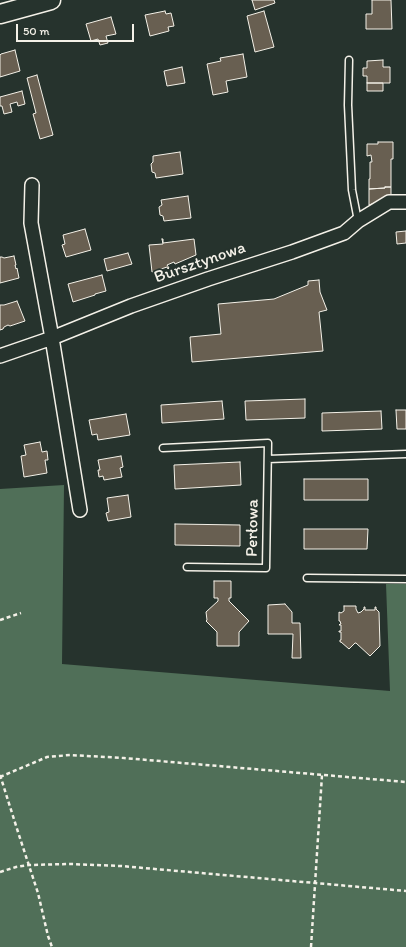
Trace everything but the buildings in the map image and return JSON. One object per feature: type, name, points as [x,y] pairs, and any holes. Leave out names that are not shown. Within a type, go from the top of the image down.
[{"type":"street","points":[[0,14],[51,0]]},
{"type":"street","points":[[32,186],[31,223],[52,338],[80,510]]},
{"type":"street","name":"Bursztynowa","points":[[0,356],[52,338],[131,306],[208,278],[292,252],[344,233],[358,221],[389,202],[406,202]]},
{"type":"lane","points":[[349,60],[348,104],[352,182],[358,221]]},
{"type":"lane","name":"Perłowa","points":[[163,448],[268,443],[266,568],[187,567]]},
{"type":"lane","points":[[268,459],[406,454]]},
{"type":"lane","points":[[307,578],[406,579]]},
{"type":"path","points":[[0,620],[20,613]]},
{"type":"path","points":[[52,947],[38,893],[0,776],[47,757],[70,755],[124,758],[406,782]]},
{"type":"path","points":[[311,947],[322,775]]},
{"type":"path","points":[[0,872],[29,864],[121,866],[406,891]]},
{"type":"green space","points":[[64,485],[62,664],[390,691],[386,584],[406,584],[406,947],[0,947],[0,489]]}]
